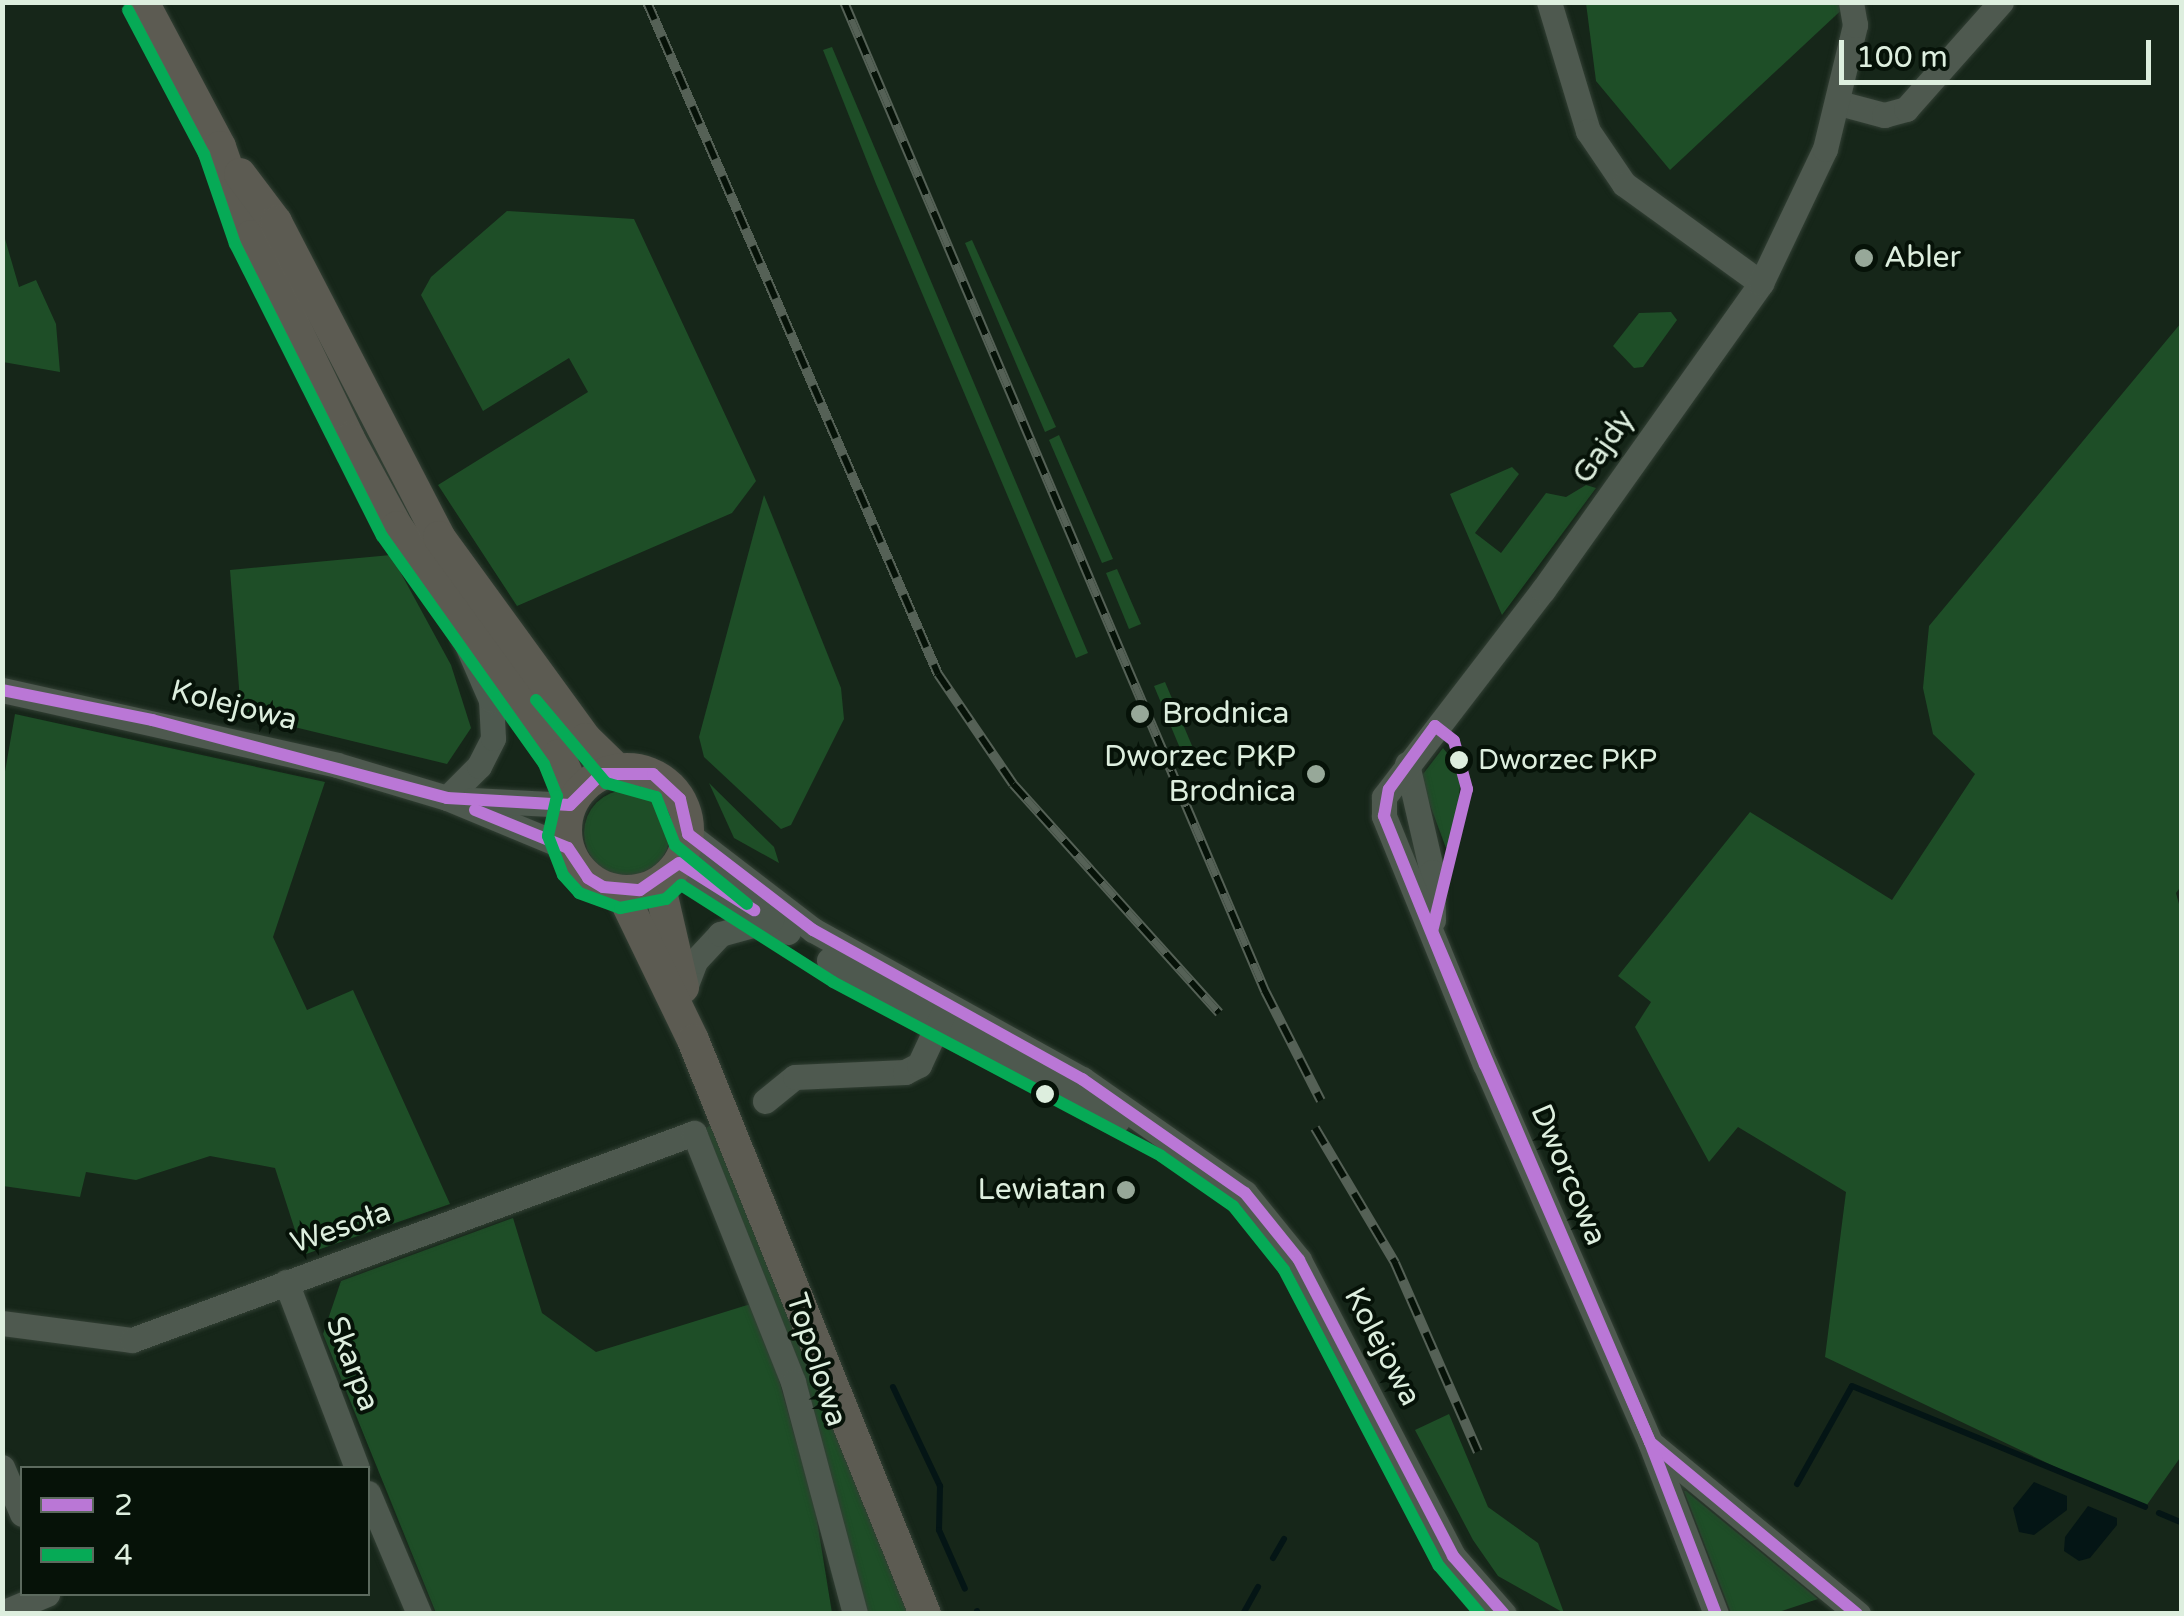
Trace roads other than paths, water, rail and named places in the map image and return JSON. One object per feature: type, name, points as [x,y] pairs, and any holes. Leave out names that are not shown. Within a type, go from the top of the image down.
[{"type":"main road","points":[[142,2],[220,147],[276,222],[439,537],[586,738],[617,769],[653,774],[680,798],[675,860],[684,990],[692,1040]]},
{"type":"main road","points":[[220,147],[251,236],[348,440],[448,601],[559,755],[573,800],[568,848],[588,878],[621,892],[692,1040],[925,1614]]},
{"type":"main road","points":[[573,800],[617,769]]},
{"type":"main road","points":[[621,892],[675,860]]},
{"type":"street","points":[[1549,2],[1588,131],[1624,184],[1761,283]]},
{"type":"street","points":[[1839,103],[1884,115],[1906,109],[2001,2]]},
{"type":"street","name":"Gajdy","points":[[1406,764],[1543,590],[1761,283],[1825,149],[1839,103],[1856,4]]},
{"type":"street","points":[[447,798],[488,754],[494,720],[448,601]]},
{"type":"street","name":"Kolejowa","points":[[2,690],[152,720],[447,798],[568,848]]},
{"type":"street","name":"Dworcowa","points":[[1406,764],[1432,872],[1432,930],[1650,1442],[1716,1614]]},
{"type":"street","name":"Kolejowa","points":[[447,798],[573,800]]},
{"type":"street","name":"Kolejowa","points":[[675,860],[771,920],[944,1011],[1169,1140],[1270,1218],[1299,1260],[1453,1556],[1504,1614]]},
{"type":"street","name":"Kolejowa","points":[[675,860],[813,930],[944,1011]]},
{"type":"street","points":[[684,990],[695,961],[720,934],[771,920]]},
{"type":"street","points":[[764,1101],[795,1078],[905,1072],[918,1065],[944,1011]]},
{"type":"street","name":"Wesoła","points":[[2,1323],[132,1340],[694,1133]]},
{"type":"street","name":"Topolowa","points":[[694,1133],[794,1382],[854,1614]]},
{"type":"street","name":"Skarpa","points":[[286,1282],[354,1466]]},
{"type":"street","name":"Dworcowa","points":[[1650,1442],[1858,1614]]},
{"type":"street","points":[[2,1466],[20,1509]]},
{"type":"street","points":[[370,1499],[419,1614]]},
{"type":"street","points":[[2,1613],[42,1596]]},
{"type":"waterway","points":[[2182,891],[2182,897]]},
{"type":"waterway","points":[[1797,1484],[1852,1386],[2145,1507]]},
{"type":"waterway","points":[[893,1387],[940,1486],[939,1530],[965,1589]]},
{"type":"waterway","points":[[2159,1513],[2182,1523]]},
{"type":"waterway","points":[[1273,1558],[1284,1539]]},
{"type":"waterway","points":[[1243,1614],[1258,1587]]},
{"type":"railway","points":[[647,2],[938,674],[1013,784],[1219,1013]]},
{"type":"railway","points":[[844,2],[1265,991],[1321,1101]]},
{"type":"railway","points":[[1315,1128],[1395,1263],[1478,1452]]},
{"type":"place","name":"Abler","points":[[1864,258]]},
{"type":"place","name":"Brodnica","points":[[1140,714]]},
{"type":"place","name":"Dworzec PKP","points":[[1459,760]]},
{"type":"place","name":"Dworzec PKP Brodnica","points":[[1316,774]]},
{"type":"place","name":"Lewiatan","points":[[1126,1190]]}]
